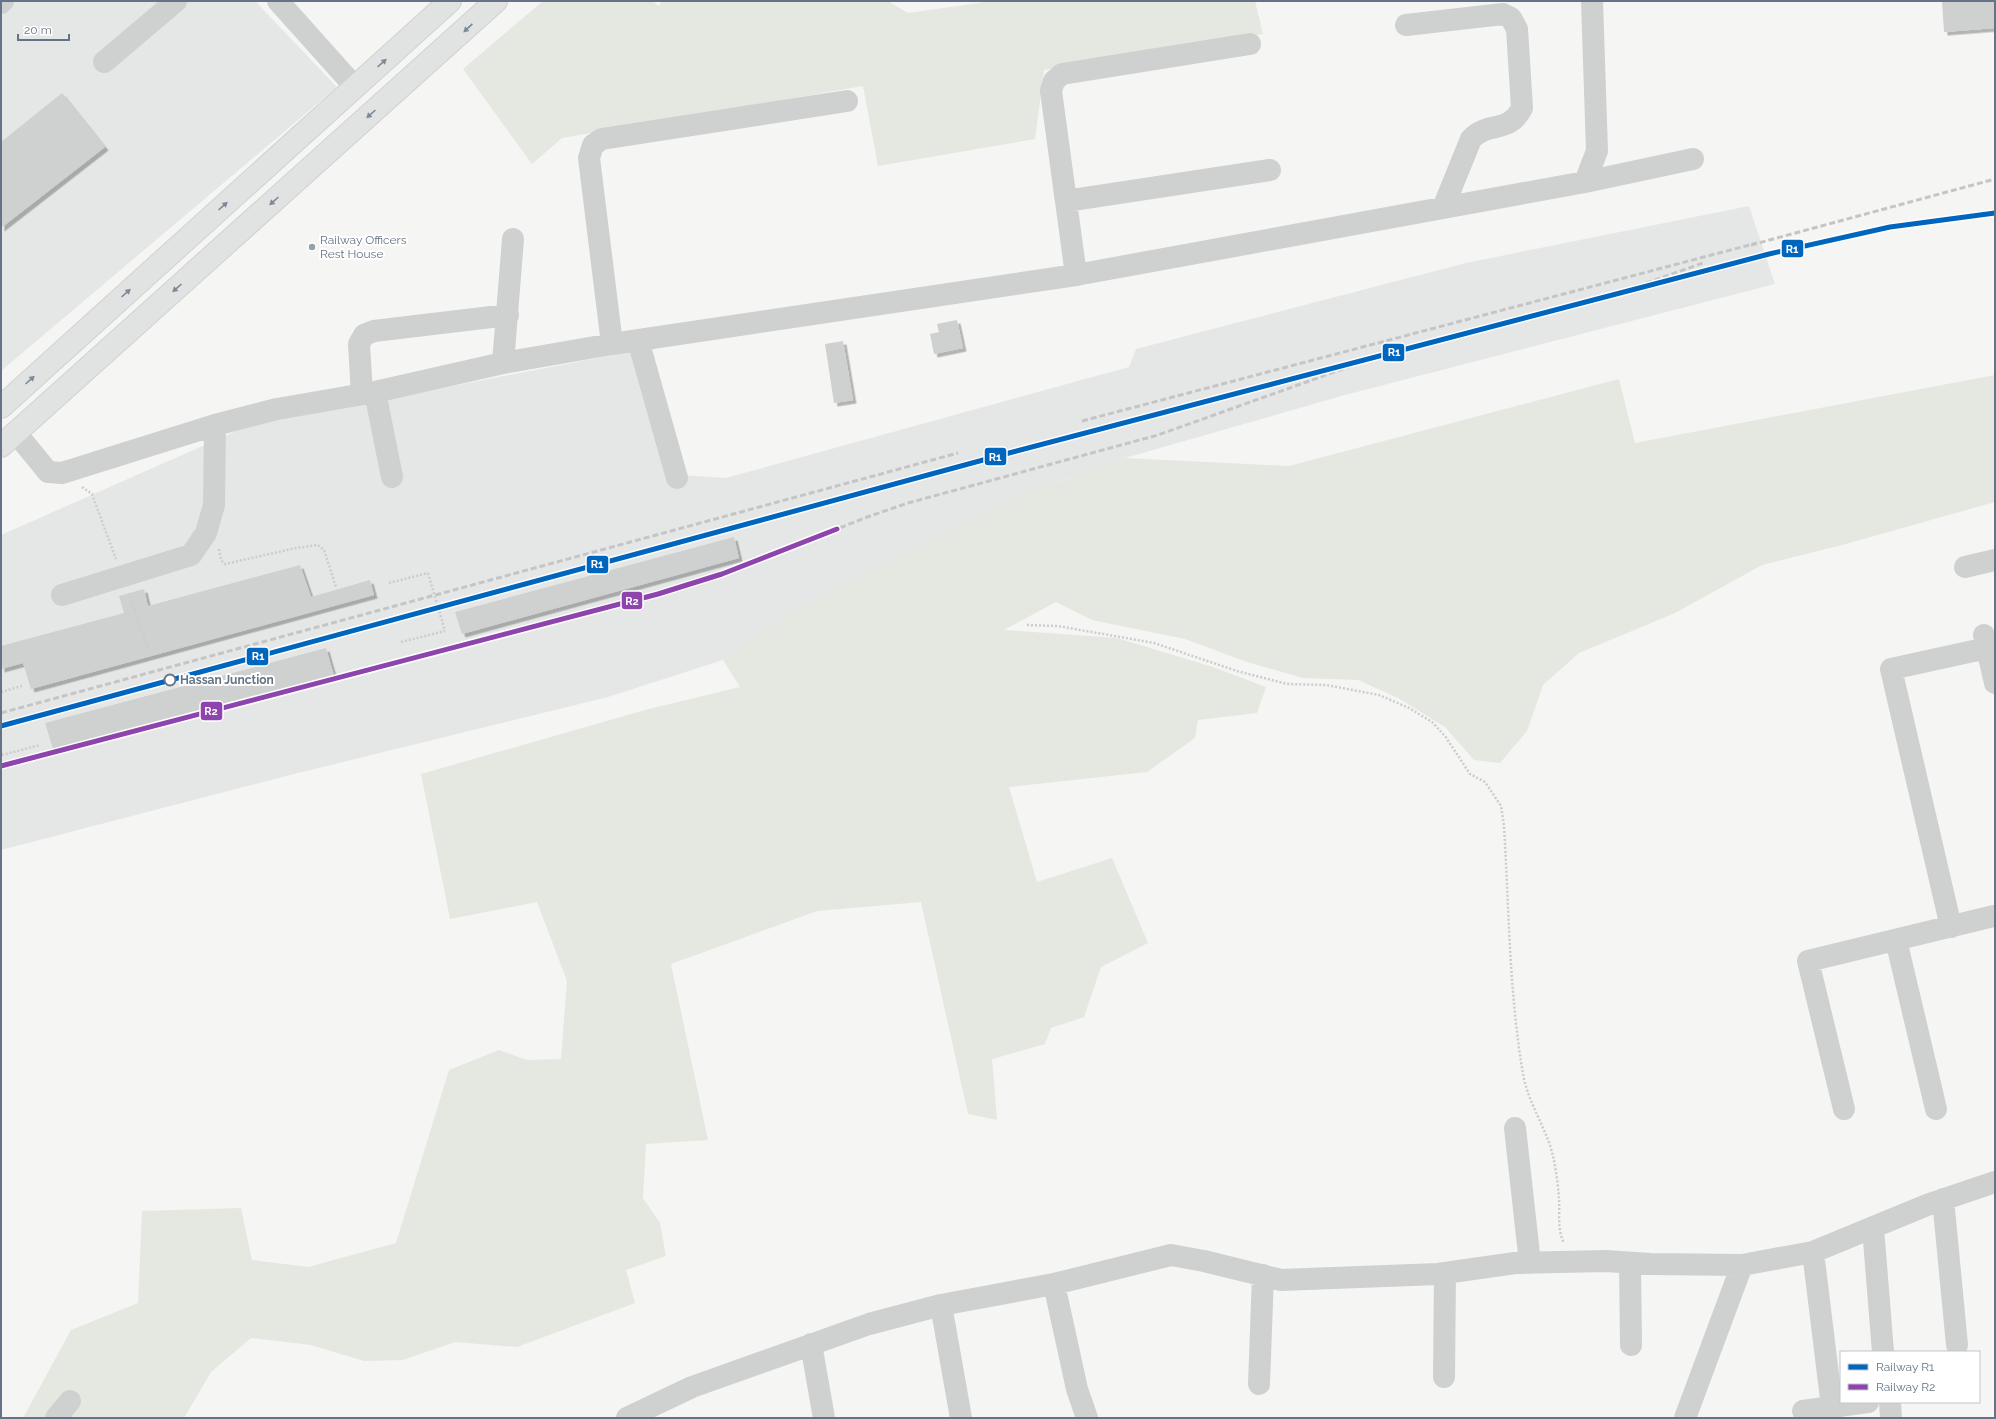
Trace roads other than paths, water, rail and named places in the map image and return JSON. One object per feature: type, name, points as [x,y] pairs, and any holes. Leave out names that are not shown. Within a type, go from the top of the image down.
[{"type":"main road","points":[[1,407],[450,1]]},
{"type":"main road","points":[[8,439],[496,1]]},
{"type":"main road","points":[[330,109],[350,132]]},
{"type":"street","points":[[104,62],[176,1]]},
{"type":"street","points":[[278,1],[355,87]]},
{"type":"street","points":[[1585,182],[1597,151],[1592,1]]},
{"type":"street","points":[[1406,25],[1503,14],[1512,18],[1517,29],[1522,108],[1517,118],[1508,124],[1477,132],[1471,139],[1443,208]]},
{"type":"street","points":[[1076,274],[1051,91],[1054,81],[1062,74],[1250,44]]},
{"type":"street","points":[[612,344],[589,158],[593,145],[602,139],[847,101]]},
{"type":"street","points":[[8,439],[48,472],[62,473],[214,425],[277,409],[368,393],[503,363],[612,344],[1076,274],[1585,182],[1693,159]]},
{"type":"street","points":[[1066,201],[1270,170]]},
{"type":"street","points":[[503,363],[513,239]]},
{"type":"street","points":[[392,477],[368,393],[359,344],[364,335],[374,331],[508,315]]},
{"type":"street","points":[[638,340],[678,478]]},
{"type":"street","points":[[62,596],[192,555],[206,533],[214,505],[214,425]]},
{"type":"street","points":[[1965,567],[1995,560]]},
{"type":"street","points":[[1951,927],[1891,669],[1985,641],[1995,683]]},
{"type":"street","points":[[1844,1109],[1808,962],[1951,927],[1995,918]]},
{"type":"street","points":[[1896,940],[1936,1110]]},
{"type":"street","points":[[1515,1128],[1530,1263]]},
{"type":"street","points":[[627,1418],[692,1387],[869,1324],[941,1305],[1054,1284],[1171,1255],[1281,1280],[1445,1272],[1530,1263],[1606,1261],[1630,1263],[1742,1265],[1813,1252],[1943,1199],[1995,1182]]},
{"type":"street","points":[[1943,1199],[1957,1345]]},
{"type":"street","points":[[1873,1228],[1883,1351]]},
{"type":"street","points":[[1813,1252],[1832,1407]]},
{"type":"street","points":[[1630,1263],[1630,1345]]},
{"type":"street","points":[[1685,1418],[1742,1265]]},
{"type":"street","points":[[1444,1377],[1445,1272]]},
{"type":"street","points":[[1259,1384],[1263,1275]]},
{"type":"street","points":[[1054,1284],[1077,1389],[1086,1418]]},
{"type":"street","points":[[941,1305],[961,1418]]},
{"type":"street","points":[[811,1344],[824,1418]]},
{"type":"street","points":[[56,1418],[70,1401]]},
{"type":"street","points":[[1803,1411],[1861,1403]]},
{"type":"street","points":[[1890,1403],[1891,1418]]},
{"type":"railway","points":[[1751,245],[1995,179]]},
{"type":"railway","points":[[1082,421],[1757,243]]},
{"type":"railway","points":[[1612,295],[1703,263]]},
{"type":"railway","points":[[1,766],[658,594],[722,574],[870,516],[908,503],[1158,435],[1368,360]]},
{"type":"railway","points":[[1,726],[1228,396]]},
{"type":"railway","points":[[1,713],[958,453]]},
{"type":"rail line","name":"R1","points":[[1,726],[1009,453],[1769,254],[1890,227],[1995,213]]},
{"type":"rail line","name":"R2","points":[[1,766],[658,594],[722,574],[837,529]]},
{"type":"place","name":"Railway Officers Rest House","points":[[312,247]]},
{"type":"place","name":"Hassan Junction","points":[[170,680]]}]
